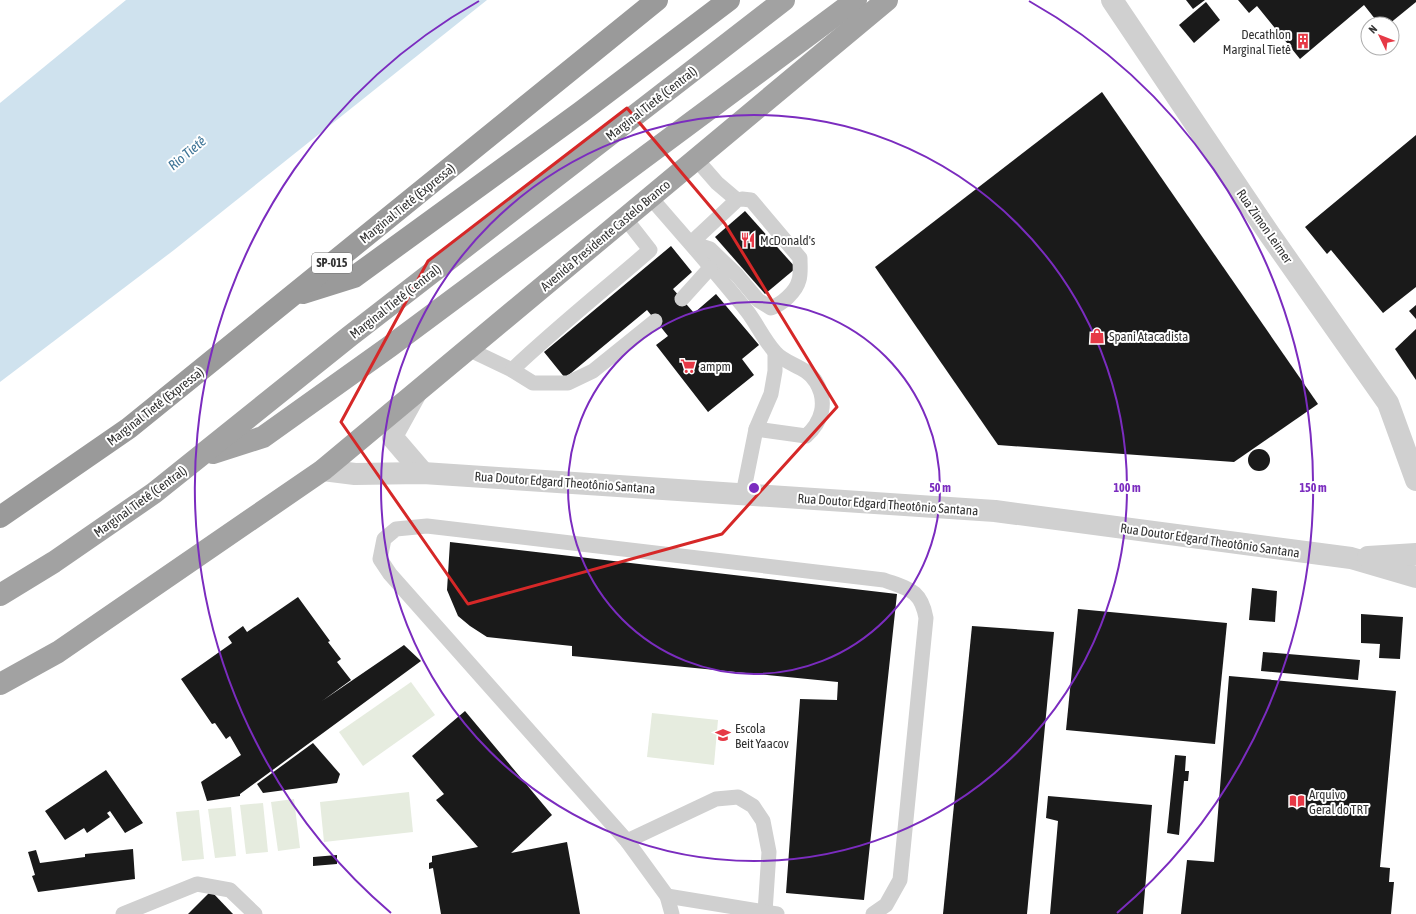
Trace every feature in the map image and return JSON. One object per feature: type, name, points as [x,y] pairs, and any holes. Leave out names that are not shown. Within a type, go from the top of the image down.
[{"type":"highway","name":"Marginal Tietê (Expressa)","points":[[0,516],[129,428],[657,0]]},
{"type":"highway","points":[[291,297],[354,277],[575,116],[728,0]]},
{"type":"highway","name":"Marginal Tietê (Central)","points":[[0,595],[54,562],[154,493],[201,457],[350,336],[784,0]]},
{"type":"highway","points":[[201,457],[263,437],[389,348],[856,0]]},
{"type":"highway","name":"Avenida Presidente Castelo Branco","points":[[0,684],[58,652],[323,470],[887,0]]},
{"type":"street","name":"Rua Zimon Leirner","points":[[1112,0],[1270,235],[1388,403],[1412,462],[1416,480]]},
{"type":"street","points":[[417,392],[394,430],[393,438],[423,473]]},
{"type":"street","name":"Rua Doutor Edgard Theotônio Santana","points":[[323,470],[355,474],[423,473],[996,511],[1351,558],[1416,577]]},
{"type":"street","name":"Rua Doutor Edgard Theotônio Santana","points":[[1351,558],[1416,554]]},
{"type":"lane","points":[[691,243],[710,249],[737,275],[758,300],[771,308],[779,305],[796,288],[800,279],[800,258],[751,200],[737,200],[717,183],[696,159]]},
{"type":"lane","points":[[650,197],[691,243],[748,313],[775,353],[804,370],[816,381],[823,408],[816,428],[806,436],[756,429]]},
{"type":"lane","points":[[691,243],[737,200]]},
{"type":"lane","points":[[512,370],[543,340],[654,254],[625,218]]},
{"type":"lane","points":[[683,291],[710,268]]},
{"type":"lane","points":[[468,349],[512,370],[533,383],[568,383],[592,371],[656,321]]},
{"type":"lane","points":[[743,494],[756,429],[771,394],[775,371],[775,353]]},
{"type":"lane","points":[[672,914],[668,896],[627,841],[390,574],[380,559],[384,539],[396,529],[427,526],[884,580],[916,593],[923,603],[926,618],[900,880],[886,905],[873,914]]},
{"type":"lane","points":[[627,841],[716,799],[738,797],[753,806],[763,821],[769,852],[771,913],[668,896]]},
{"type":"lane","points":[[123,914],[197,884],[230,890],[255,914]]},
{"type":"highlighted area","points":[[627,108],[725,224],[837,407],[722,534],[468,604],[341,422],[428,261]]},
{"type":"shaded area","points":[[411,682],[435,715],[363,766],[339,732]]},
{"type":"shaded area","points":[[652,713],[718,720],[714,765],[647,757]]},
{"type":"shaded area","points":[[409,792],[413,832],[324,842],[320,802]]},
{"type":"shaded area","points":[[294,799],[300,848],[278,851],[271,802]]},
{"type":"shaded area","points":[[263,803],[268,852],[246,854],[240,805]]},
{"type":"shaded area","points":[[231,807],[236,856],[215,858],[208,809]]},
{"type":"shaded area","points":[[199,810],[204,859],[182,861],[176,812]]},
{"type":"water","name":"Rio Tietê","points":[[126,0],[487,0],[174,250],[0,382],[0,103]]},
{"type":"building","name":"Decathlon Marginal Tietê","points":[[1186,0],[1205,0],[1193,9]]},
{"type":"building","name":"Decathlon Marginal Tietê","points":[[1238,0],[1416,0],[1416,2],[1399,16],[1373,16],[1364,5],[1300,59],[1257,6],[1249,13]]},
{"type":"building","points":[[1206,2],[1220,20],[1194,43],[1179,25]]},
{"type":"building","name":"Spani Atacadista","points":[[1102,92],[1318,404],[1234,462],[998,445],[875,267]]},
{"type":"building","points":[[1416,135],[1416,287],[1383,313],[1331,250],[1327,254],[1305,227]]},
{"type":"building","points":[[745,211],[796,268],[765,294],[715,237]]},
{"type":"building","points":[[671,246],[692,272],[673,289],[694,313],[716,294],[759,345],[742,359],[754,375],[708,412],[656,345],[668,336],[647,310],[565,378],[544,352]]},
{"type":"building","points":[[1416,305],[1416,319],[1409,311]]},
{"type":"building","points":[[1416,329],[1416,380],[1395,349]]},
{"type":"building","points":[[1259,449],[1267,452],[1270,460],[1267,468],[1259,471],[1251,468],[1248,460],[1251,452]]},
{"type":"building","points":[[450,542],[897,594],[864,900],[786,893],[800,699],[837,700],[838,682],[572,656],[572,646],[487,637],[458,616],[447,590]]},
{"type":"building","points":[[1252,588],[1277,591],[1275,622],[1249,620]]},
{"type":"building","points":[[298,597],[330,641],[328,642],[341,659],[337,662],[351,680],[322,701],[404,645],[421,661],[240,794],[240,796],[207,801],[201,782],[241,755],[230,736],[226,739],[215,723],[212,724],[181,679],[232,643],[228,637],[243,626],[247,632]]},
{"type":"building","points":[[1078,609],[1227,623],[1215,744],[1066,730]]},
{"type":"building","points":[[1361,614],[1403,617],[1400,659],[1379,658],[1380,644],[1361,643]]},
{"type":"building","points":[[972,626],[1054,632],[1027,914],[943,914]]},
{"type":"building","points":[[1263,652],[1360,660],[1358,680],[1261,671]]},
{"type":"building","points":[[1229,676],[1396,691],[1380,867],[1390,868],[1389,882],[1394,882],[1391,914],[1181,914],[1187,860],[1214,862]]},
{"type":"building","points":[[465,711],[552,815],[511,853],[567,842],[580,914],[441,914],[433,868],[429,869],[429,863],[432,862],[432,856],[478,847],[436,800],[444,794],[412,756]]},
{"type":"building","points":[[313,743],[340,774],[337,783],[263,793],[257,784]]},
{"type":"building","points":[[1175,755],[1186,756],[1185,771],[1189,771],[1188,781],[1184,781],[1179,835],[1167,833]]},
{"type":"building","points":[[106,770],[143,823],[125,833],[110,811],[107,813],[110,817],[87,833],[84,828],[65,840],[45,811]]},
{"type":"building","points":[[1048,796],[1152,805],[1143,914],[1050,914],[1058,821],[1046,818]]},
{"type":"building","points":[[133,849],[135,879],[38,892],[32,876],[35,875],[28,852],[36,850],[40,863],[85,857],[85,854]]},
{"type":"building","points":[[337,855],[337,864],[313,866],[313,857]]},
{"type":"building","points":[[211,891],[233,914],[188,914]]},
{"type":"place","name":"Decathlon Marginal Tietê","points":[[1303,41]]},
{"type":"place","name":"McDonald's","points":[[748,240]]},
{"type":"place","name":"Spani Atacadista","points":[[1097,336]]},
{"type":"place","name":"ampm","points":[[688,366]]},
{"type":"place","name":"Escola Beit Yaacov","points":[[723,735]]},
{"type":"place","name":"Arquivo Geral do TRT","points":[[1297,801]]}]
